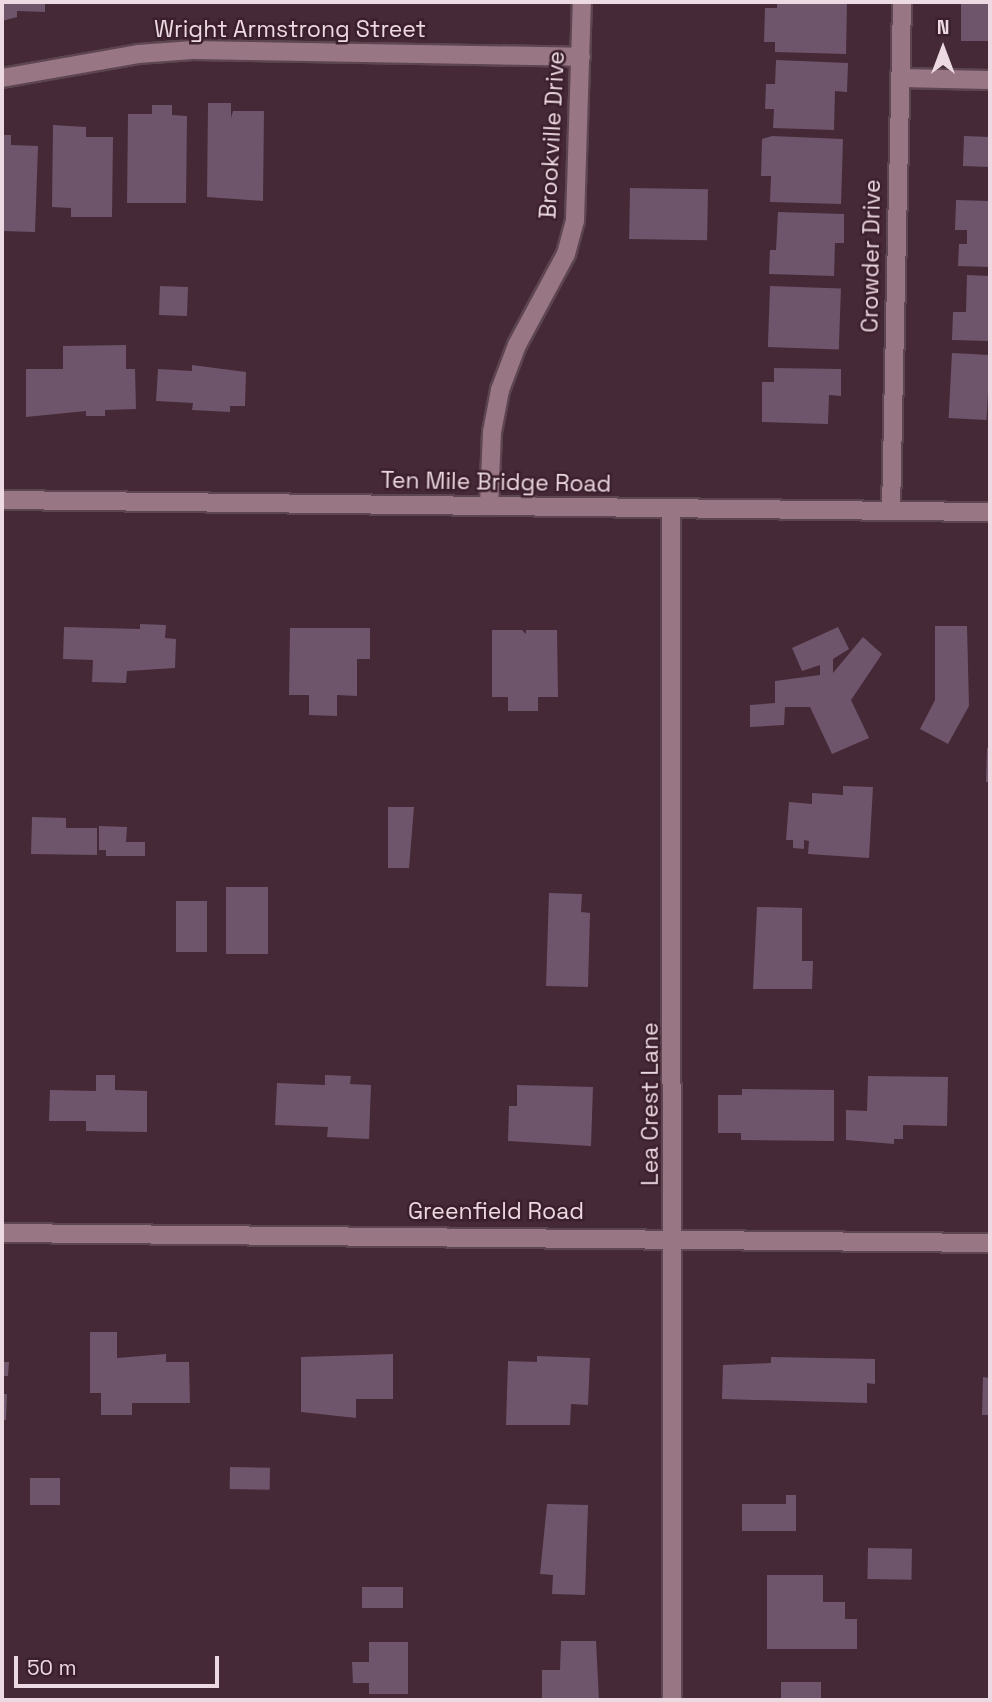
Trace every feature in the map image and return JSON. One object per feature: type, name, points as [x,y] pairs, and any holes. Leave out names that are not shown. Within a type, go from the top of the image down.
[{"type":"street","name":"Brookville Drive","points":[[489,506],[492,432],[500,390],[517,345],[566,254],[575,221],[582,2]]},
{"type":"street","name":"Crowder Drive","points":[[891,511],[902,2]]},
{"type":"street","name":"Wright Armstrong Street","points":[[2,78],[138,54],[193,50],[581,57]]},
{"type":"street","points":[[900,78],[990,80]]},
{"type":"street","name":"Ten Mile Bridge Road","points":[[2,500],[990,512]]},
{"type":"street","name":"Lea Crest Lane","points":[[671,508],[675,1237],[672,1700]]},
{"type":"street","name":"Greenfield Road","points":[[2,1233],[675,1237],[990,1243]]},
{"type":"building","points":[[2,2],[45,2],[45,12],[17,11],[17,17],[2,21]]},
{"type":"building","points":[[777,2],[847,2],[846,54],[775,52],[775,42],[764,42],[765,8],[777,8]]},
{"type":"building","points":[[961,2],[990,2],[990,41],[961,41]]},
{"type":"building","points":[[776,60],[848,63],[847,92],[835,91],[834,130],[773,128],[774,109],[765,109],[766,84],[775,84]]},
{"type":"building","points":[[208,103],[231,103],[231,118],[233,111],[264,111],[263,201],[207,197]]},
{"type":"building","points":[[152,105],[172,105],[172,115],[187,116],[186,203],[127,203],[128,114],[152,114]]},
{"type":"building","points":[[53,125],[86,127],[86,137],[113,137],[112,217],[71,217],[71,208],[52,207]]},
{"type":"building","points":[[2,135],[11,135],[11,145],[38,146],[35,232],[2,231]]},
{"type":"building","points":[[772,136],[843,139],[841,204],[770,202],[771,176],[761,176],[762,139]]},
{"type":"building","points":[[964,136],[990,137],[989,167],[963,166]]},
{"type":"building","points":[[630,188],[708,189],[707,240],[629,239]]},
{"type":"building","points":[[956,200],[990,201],[990,267],[958,266],[959,244],[967,244],[967,230],[955,230]]},
{"type":"building","points":[[778,212],[844,214],[844,243],[835,243],[834,276],[769,274],[770,250],[776,250]]},
{"type":"building","points":[[967,275],[990,276],[990,341],[952,340],[953,312],[966,312]]},
{"type":"building","points":[[160,286],[188,287],[187,316],[159,315]]},
{"type":"building","points":[[770,286],[841,288],[839,349],[768,347]]},
{"type":"building","points":[[126,345],[126,369],[135,369],[136,409],[105,410],[105,416],[86,416],[86,411],[26,417],[26,369],[63,369],[63,346]]},
{"type":"building","points":[[952,353],[990,355],[987,420],[949,418]]},
{"type":"building","points":[[192,365],[246,372],[245,406],[230,406],[230,412],[192,410],[193,403],[156,401],[158,369],[192,371]]},
{"type":"building","points":[[774,368],[841,369],[841,396],[829,395],[828,424],[762,422],[762,382],[774,382]]},
{"type":"building","points":[[140,624],[166,625],[165,638],[176,639],[175,668],[127,671],[126,683],[92,682],[93,660],[63,659],[64,627],[140,629]]},
{"type":"building","points":[[935,626],[967,626],[969,706],[948,744],[920,729],[935,700]]},
{"type":"building","points":[[838,627],[849,649],[833,659],[833,673],[863,637],[882,654],[851,700],[869,738],[832,754],[810,707],[785,707],[784,725],[750,727],[750,705],[775,703],[775,681],[820,675],[820,665],[802,671],[792,648]]},
{"type":"building","points":[[290,628],[370,628],[370,659],[357,659],[357,696],[337,695],[337,716],[309,715],[309,695],[289,695]]},
{"type":"building","points":[[492,630],[522,630],[526,634],[526,630],[557,630],[558,697],[538,697],[538,711],[508,711],[508,697],[492,697]]},
{"type":"building","points":[[987,748],[990,748],[990,782],[986,782]]},
{"type":"building","points":[[843,786],[873,787],[869,858],[808,854],[809,841],[804,840],[804,849],[793,848],[793,840],[786,840],[789,802],[812,804],[812,793],[843,795]]},
{"type":"building","points":[[388,807],[414,807],[409,868],[388,868]]},
{"type":"building","points":[[32,817],[66,818],[66,828],[97,828],[97,855],[31,854]]},
{"type":"building","points":[[99,826],[127,827],[126,842],[145,842],[145,856],[106,856],[106,850],[99,850]]},
{"type":"building","points":[[226,887],[268,887],[268,954],[226,954]]},
{"type":"building","points":[[549,893],[582,894],[581,912],[590,913],[588,987],[546,986]]},
{"type":"building","points":[[176,901],[207,901],[207,952],[176,952]]},
{"type":"building","points":[[757,907],[802,908],[802,961],[813,961],[812,989],[753,989]]},
{"type":"building","points":[[96,1075],[115,1075],[115,1090],[147,1091],[147,1132],[86,1131],[86,1121],[49,1121],[50,1090],[96,1091]]},
{"type":"building","points":[[325,1075],[351,1076],[350,1084],[371,1085],[369,1139],[327,1137],[328,1127],[275,1125],[277,1083],[325,1085]]},
{"type":"building","points":[[868,1076],[948,1077],[947,1126],[903,1125],[903,1139],[894,1139],[894,1144],[846,1140],[846,1110],[867,1111]]},
{"type":"building","points":[[517,1085],[593,1087],[591,1146],[508,1141],[509,1106],[517,1106]]},
{"type":"building","points":[[742,1089],[834,1090],[834,1141],[741,1140],[741,1133],[718,1133],[718,1095],[742,1095]]},
{"type":"building","points":[[90,1332],[117,1332],[117,1358],[166,1354],[166,1362],[189,1362],[190,1403],[132,1403],[132,1415],[101,1415],[101,1393],[90,1393]]},
{"type":"building","points":[[393,1354],[393,1399],[356,1399],[356,1418],[301,1412],[301,1357]]},
{"type":"building","points":[[537,1356],[590,1358],[588,1405],[571,1404],[570,1425],[506,1425],[508,1361],[537,1362]]},
{"type":"building","points":[[771,1357],[875,1359],[875,1384],[867,1383],[867,1403],[722,1399],[723,1365],[771,1363]]},
{"type":"building","points":[[2,1362],[9,1362],[8,1376],[2,1376]]},
{"type":"building","points":[[983,1377],[990,1378],[990,1415],[982,1415]]},
{"type":"building","points":[[2,1394],[7,1394],[6,1420],[2,1420]]},
{"type":"building","points":[[230,1467],[270,1468],[270,1490],[230,1489]]},
{"type":"building","points":[[30,1478],[60,1478],[60,1505],[30,1505]]},
{"type":"building","points":[[786,1495],[796,1495],[796,1531],[742,1531],[742,1504],[786,1504]]},
{"type":"building","points":[[547,1504],[588,1505],[585,1595],[552,1594],[553,1575],[540,1574]]},
{"type":"building","points":[[868,1548],[912,1549],[911,1580],[867,1579]]},
{"type":"building","points":[[767,1575],[823,1575],[823,1602],[845,1602],[845,1619],[857,1619],[857,1649],[767,1649]]},
{"type":"building","points":[[362,1587],[403,1587],[403,1608],[362,1608]]},
{"type":"building","points":[[561,1641],[596,1641],[599,1700],[542,1700],[542,1670],[560,1670]]},
{"type":"building","points":[[369,1642],[408,1642],[408,1694],[369,1694],[369,1683],[353,1683],[352,1662],[369,1662]]},
{"type":"building","points":[[781,1682],[821,1682],[821,1700],[781,1700]]}]
